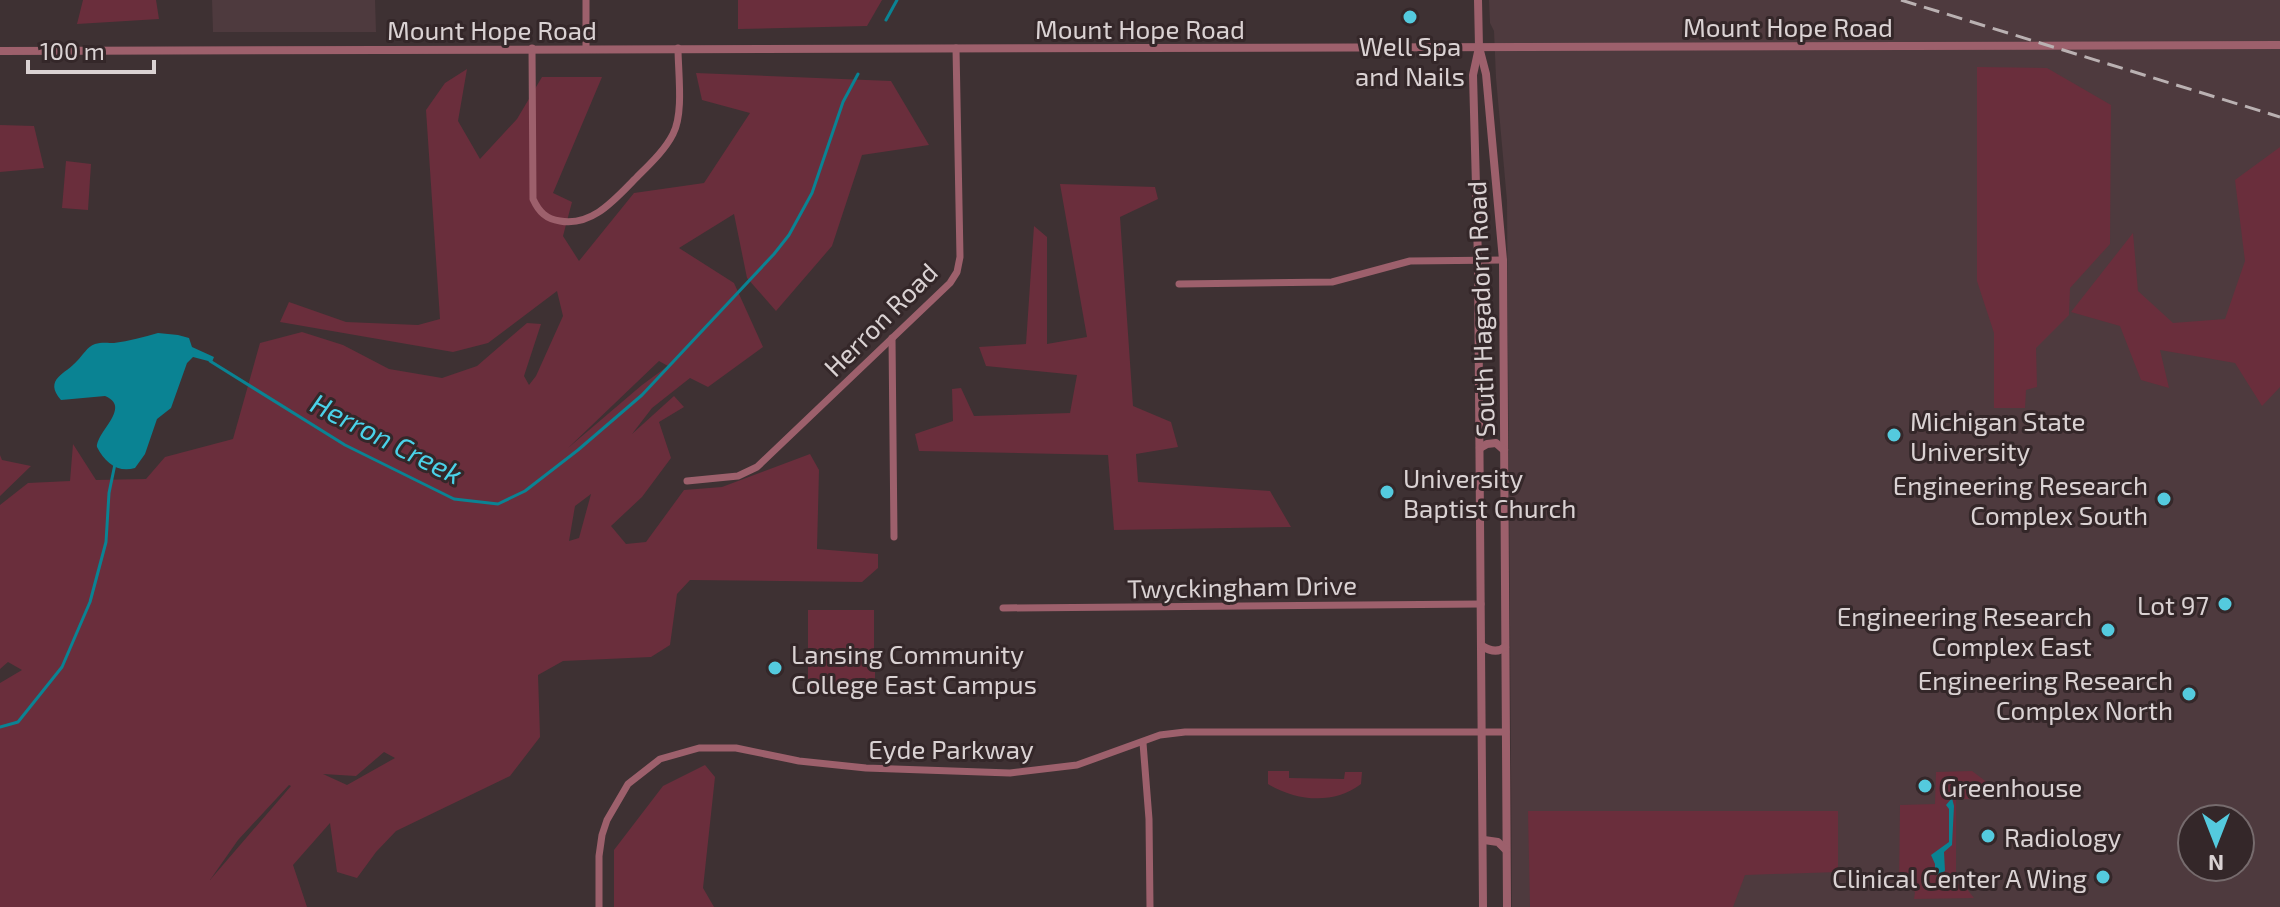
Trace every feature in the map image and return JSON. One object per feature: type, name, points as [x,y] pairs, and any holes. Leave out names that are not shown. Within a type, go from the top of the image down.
[{"type":"street","points":[[586,0],[586,48]]},
{"type":"street","name":"South Hagadorn Road","points":[[1478,0],[1479,47],[1473,75],[1478,260],[1483,907]]},
{"type":"street","name":"Mount Hope Road","points":[[0,51],[2280,45]]},
{"type":"street","name":"South Hagadorn Road","points":[[1479,47],[1486,74],[1503,260],[1507,907]]},
{"type":"street","points":[[532,48],[533,199],[546,217],[569,222],[586,219],[605,209],[651,164],[671,138],[678,115],[678,48]]},
{"type":"street","name":"Herron Road","points":[[687,481],[738,476],[757,467],[950,283],[958,267],[956,48]]},
{"type":"street","points":[[1179,284],[1332,282],[1410,261],[1503,260]]},
{"type":"street","points":[[892,338],[894,537]]},
{"type":"street","points":[[1480,448],[1496,443],[1504,450]]},
{"type":"street","name":"Twyckingham Drive","points":[[1003,608],[1481,604]]},
{"type":"street","points":[[1482,646],[1495,651],[1505,647]]},
{"type":"street","name":"Eyde Parkway","points":[[599,907],[602,835],[628,784],[660,759],[699,748],[736,748],[799,761],[866,768],[1010,773],[1077,765],[1160,735],[1185,732],[1506,732]]},
{"type":"street","points":[[1143,743],[1149,819],[1150,907]]},
{"type":"street","points":[[1484,840],[1498,842],[1507,851]]},
{"type":"shaded area","points":[[83,0],[156,0],[159,19],[77,24]]},
{"type":"shaded area","points":[[212,0],[375,0],[376,32],[213,32]]},
{"type":"shaded area","points":[[738,0],[882,0],[867,26],[738,29]]},
{"type":"shaded area","name":"Michigan State University","points":[[1489,0],[2280,0],[2280,907],[1512,907],[1507,201],[1494,31],[1490,23]]},
{"type":"shaded area","points":[[1977,67],[2047,68],[2111,105],[2110,244],[2070,288],[2069,315],[2036,348],[2037,387],[2026,390],[2025,408],[1994,408],[1994,333],[1977,281]]},
{"type":"shaded area","points":[[467,69],[458,121],[480,159],[517,119],[542,77],[602,77],[553,193],[572,202],[563,236],[579,261],[634,193],[704,183],[750,113],[702,100],[696,73],[891,81],[929,145],[862,155],[832,246],[776,311],[747,278],[734,214],[679,248],[734,283],[763,347],[708,387],[690,378],[652,408],[632,434],[674,396],[684,407],[659,422],[671,458],[642,497],[611,526],[626,544],[646,542],[684,490],[722,487],[810,454],[819,470],[817,549],[878,554],[878,568],[862,582],[690,580],[677,594],[670,645],[651,657],[563,661],[538,675],[540,737],[510,776],[396,831],[357,878],[337,872],[330,823],[293,865],[307,907],[0,907],[0,683],[22,670],[8,662],[0,669],[0,505],[28,483],[70,481],[73,444],[96,480],[146,479],[165,457],[233,439],[260,343],[302,332],[343,345],[389,369],[442,378],[477,366],[527,323],[541,324],[524,376],[529,385],[536,376],[563,316],[557,291],[488,343],[453,352],[280,322],[289,302],[346,322],[418,325],[440,319],[426,110],[445,83]],"holes":[[[659,361],[668,366],[642,385],[568,448]],[[591,494],[579,538],[569,541],[575,506]],[[384,752],[395,758],[347,785],[323,774],[356,776]],[[289,785],[291,786],[210,880],[238,840]]]},
{"type":"shaded area","points":[[0,125],[34,126],[44,168],[0,172]]},
{"type":"shaded area","points":[[2280,147],[2280,387],[2262,406],[2235,363],[2160,350],[2169,388],[2141,380],[2120,326],[2071,312],[2133,233],[2138,291],[2173,323],[2225,319],[2245,261],[2235,180]]},
{"type":"shaded area","points":[[66,161],[91,164],[88,210],[62,208]]},
{"type":"shaded area","points":[[1060,184],[1155,187],[1158,199],[1120,217],[1133,406],[1171,422],[1178,447],[1136,454],[1138,482],[1270,491],[1291,527],[1114,530],[1108,455],[919,451],[915,434],[953,421],[952,389],[961,388],[974,416],[1070,413],[1077,375],[986,366],[979,347],[1026,344],[1034,226],[1047,237],[1047,344],[1087,337]]},
{"type":"shaded area","points":[[0,455],[2,460],[31,466],[0,496]]},
{"type":"shaded area","points":[[808,610],[874,610],[874,657],[864,657],[863,662],[875,672],[875,679],[859,688],[808,688]]},
{"type":"shaded area","points":[[705,765],[715,777],[703,888],[714,907],[614,907],[614,850],[663,786]]},
{"type":"shaded area","points":[[1268,771],[1289,771],[1289,778],[1344,779],[1345,772],[1362,772],[1361,784],[1350,791],[1315,798],[1291,794],[1268,784]]},
{"type":"shaded area","points":[[1972,771],[1992,786],[1985,790],[1982,799],[1956,799],[1956,884],[1963,884],[1974,898],[1914,899],[1915,892],[1899,885],[1900,805],[1935,804],[1936,772]]},
{"type":"shaded area","points":[[1528,811],[1838,811],[1838,872],[1745,875],[1733,907],[1530,907]]},
{"type":"water","points":[[158,333],[189,338],[192,347],[214,357],[212,362],[193,357],[187,363],[171,408],[157,419],[145,454],[135,468],[118,468],[104,458],[97,447],[114,413],[112,401],[105,396],[61,400],[54,387],[55,382],[95,344]]},
{"type":"water","points":[[1952,798],[1952,845],[1944,852],[1945,871],[1937,875],[1931,855],[1949,842],[1949,809],[1946,805]]},
{"type":"waterway","name":"Herron Creek","points":[[886,20],[897,0]]},
{"type":"waterway","name":"Herron Creek","points":[[210,361],[345,445],[454,499],[498,504],[525,491],[642,395],[774,254],[789,235],[812,193],[843,102],[858,74]]},
{"type":"waterway","name":"Herron Creek","points":[[0,727],[18,722],[62,667],[90,602],[106,542],[109,493],[115,464]]},
{"type":"railway","points":[[1901,0],[2280,117]]},
{"type":"place","name":"Well Spa and Nails","points":[[1410,17]]},
{"type":"place","name":"Michigan State University","points":[[1894,435]]},
{"type":"place","name":"University Baptist Church","points":[[1387,492]]},
{"type":"place","name":"Engineering Research Complex South","points":[[2164,499]]},
{"type":"place","name":"Lot 97","points":[[2225,604]]},
{"type":"place","name":"Engineering Research Complex East","points":[[2108,630]]},
{"type":"place","name":"Lansing Community College East Campus","points":[[775,668]]},
{"type":"place","name":"Engineering Research Complex North","points":[[2189,694]]},
{"type":"place","name":"Greenhouse","points":[[1925,786]]},
{"type":"place","name":"Radiology","points":[[1988,836]]},
{"type":"place","name":"Clinical Center A Wing","points":[[2103,877]]}]
